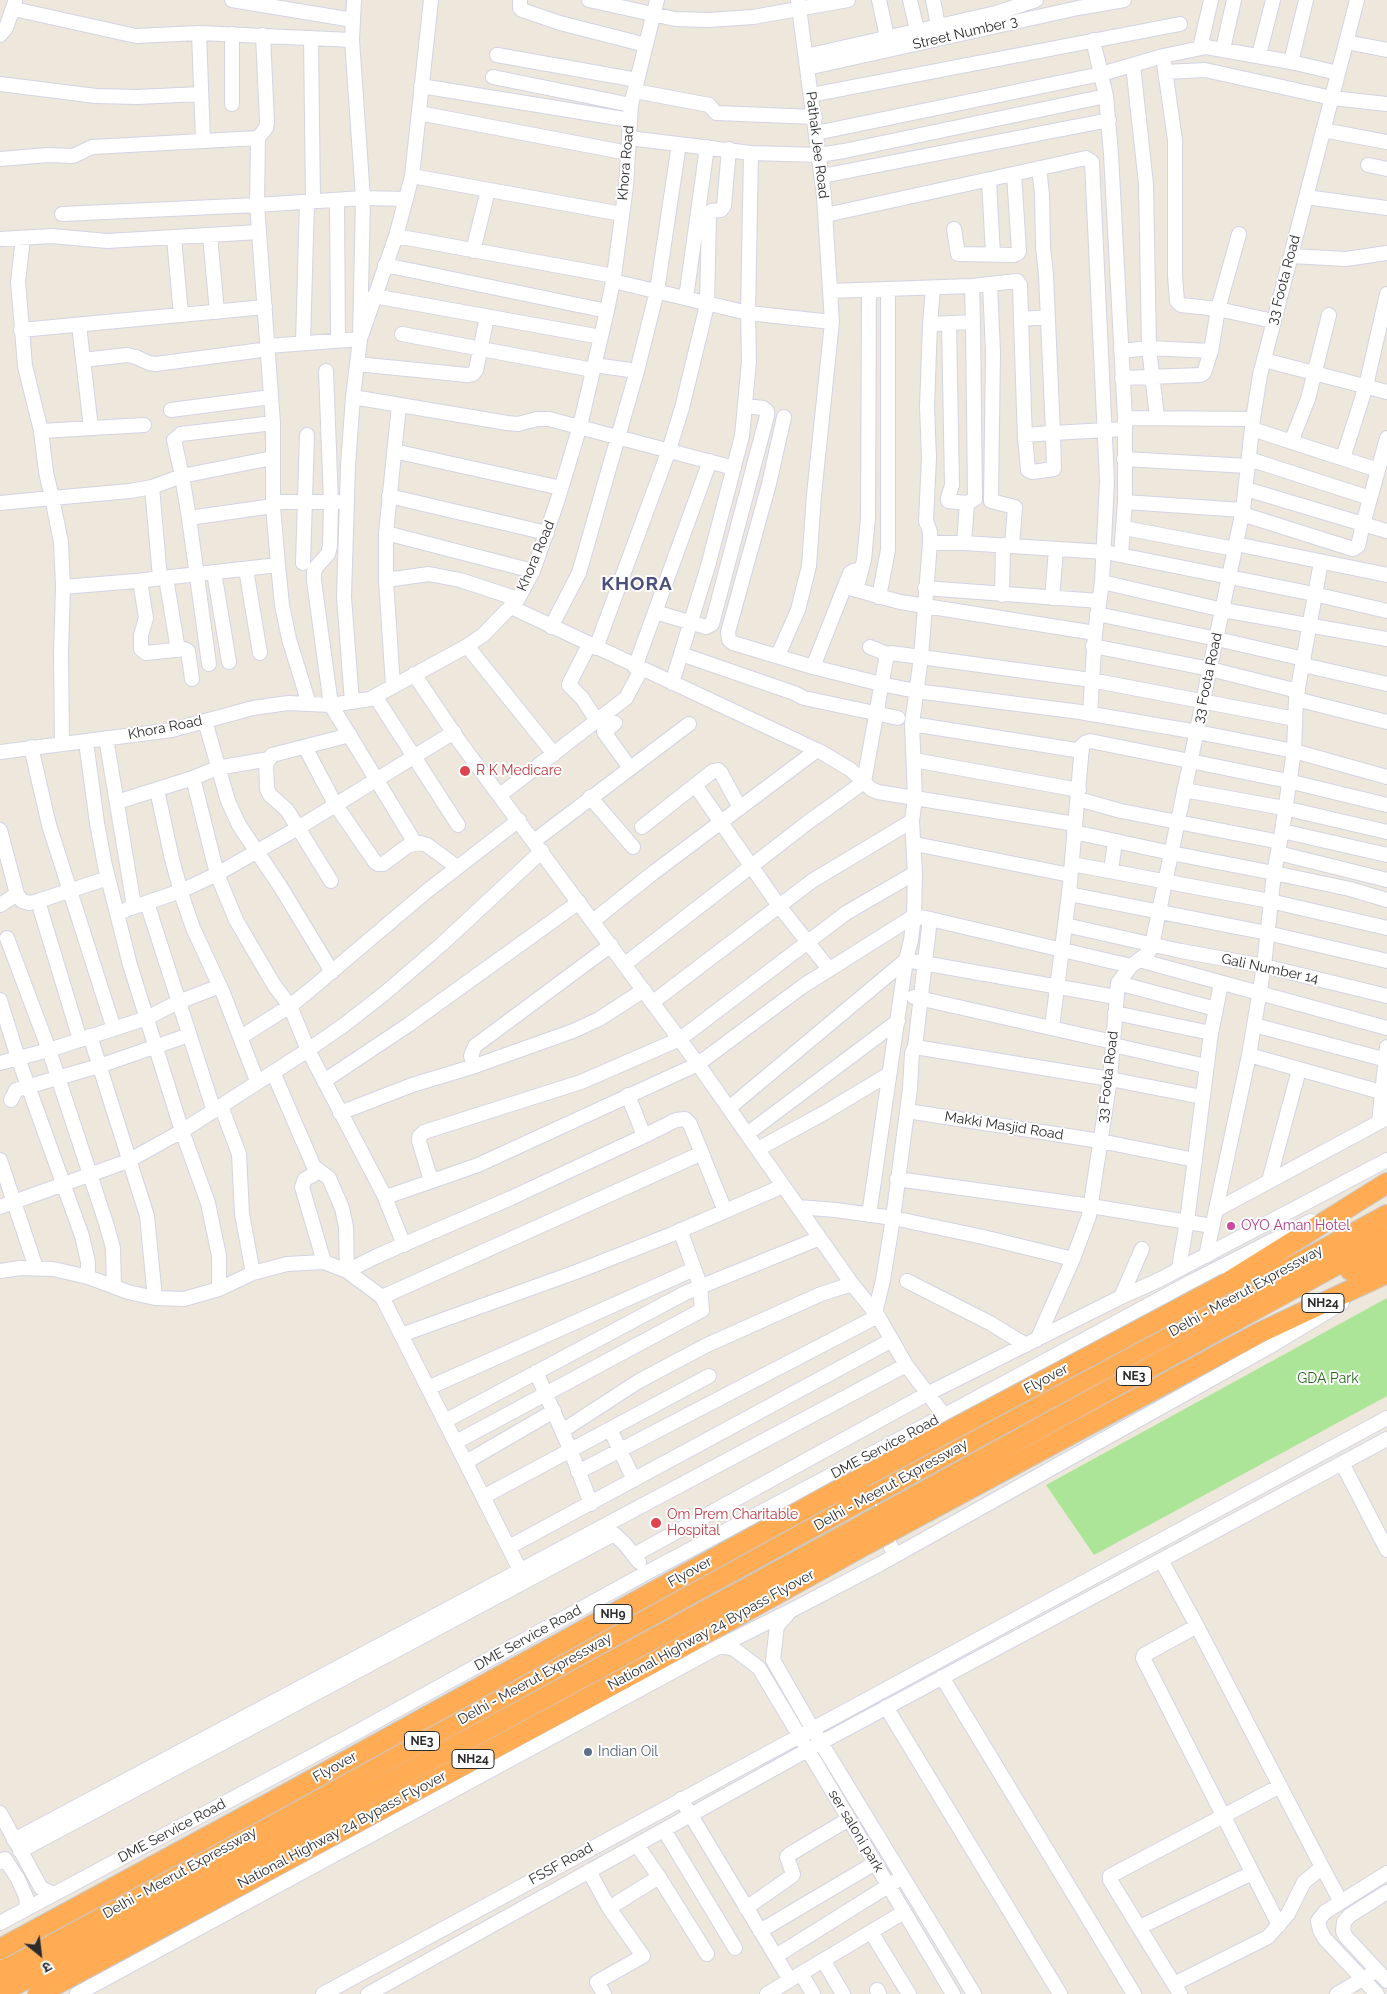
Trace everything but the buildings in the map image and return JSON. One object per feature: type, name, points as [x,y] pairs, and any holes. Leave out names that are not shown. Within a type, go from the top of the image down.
[{"type":"highway","points":[[1303,1260],[1383,1192]]},
{"type":"highway","name":"Flyover","points":[[0,1949],[270,1803],[835,1492],[1227,1283],[1383,1192]]},
{"type":"highway","name":"Delhi - Meerut Expressway","points":[[0,1972],[1387,1215]]},
{"type":"highway","name":"Delhi - Meerut Expressway","points":[[0,1993],[854,1530],[885,1524],[1251,1312],[1387,1237]]},
{"type":"highway","points":[[1251,1312],[1387,1254]]},
{"type":"highway","name":"National Highway 24 Bypass Flyover","points":[[38,1994],[638,1670],[885,1524],[1259,1333],[1387,1274]]},
{"type":"street","points":[[232,0],[353,20]]},
{"type":"street","points":[[352,702],[344,597],[346,502],[353,397],[360,339],[363,198],[352,40],[354,0]]},
{"type":"street","points":[[360,339],[396,236],[412,176],[431,0]]},
{"type":"street","points":[[520,0],[520,8],[522,10],[568,25],[646,45]]},
{"type":"street","points":[[590,0],[676,19],[709,20],[753,17],[799,5],[842,0]]},
{"type":"street","name":"Khora Road","points":[[0,752],[172,730],[253,708],[288,703],[331,705],[370,699],[467,646],[483,635],[514,603],[533,571],[547,533],[580,426],[594,368],[614,278],[630,138],[631,105],[657,0]]},
{"type":"street","points":[[880,0],[887,37]]},
{"type":"street","points":[[910,0],[917,30]]},
{"type":"street","points":[[933,0],[938,25]]},
{"type":"street","points":[[806,62],[887,37],[996,13],[1036,0]]},
{"type":"street","name":"Street Number 3","points":[[806,62],[1124,0]]},
{"type":"street","points":[[1200,48],[1211,0]]},
{"type":"street","points":[[1223,49],[1234,0]]},
{"type":"street","points":[[1259,56],[1272,0]]},
{"type":"street","points":[[1291,62],[1306,0]]},
{"type":"street","name":"33 Foota Road","points":[[1032,1343],[1074,1259],[1085,1230],[1091,1206],[1110,1079],[1117,990],[1135,963],[1148,953],[1152,945],[1160,913],[1170,853],[1230,578],[1246,489],[1252,424],[1264,360],[1357,0]]},
{"type":"street","points":[[0,35],[6,28],[14,5],[136,36],[199,33],[352,40]]},
{"type":"street","name":"Pathak Jee Road","points":[[778,655],[798,610],[809,566],[814,494],[832,322],[822,176],[799,5]]},
{"type":"street","points":[[811,95],[1180,24]]},
{"type":"street","points":[[199,33],[203,141]]},
{"type":"street","points":[[232,34],[232,104]]},
{"type":"street","points":[[263,35],[267,122],[266,128],[258,138],[257,205],[273,423],[273,504],[282,605],[289,639],[309,704]]},
{"type":"street","points":[[303,342],[310,202],[311,38]]},
{"type":"street","points":[[1093,40],[1106,96],[1109,120],[1125,424],[1125,502],[1121,554]]},
{"type":"street","points":[[1346,42],[1387,50]]},
{"type":"street","points":[[816,133],[1101,74],[1163,56],[1200,48],[1223,49],[1291,62],[1338,74]]},
{"type":"street","points":[[497,55],[636,85],[709,105],[716,113],[815,118]]},
{"type":"street","points":[[1163,56],[1175,140],[1176,301],[1181,305],[1218,309],[1274,321]]},
{"type":"street","points":[[1133,65],[1146,184],[1149,348],[1156,417]]},
{"type":"street","points":[[1166,72],[1205,70],[1332,98],[1387,104]]},
{"type":"street","points":[[493,77],[631,105]]},
{"type":"street","points":[[0,84],[96,96],[137,97],[201,94]]},
{"type":"street","points":[[421,86],[630,120]]},
{"type":"street","points":[[630,138],[751,153],[801,156],[819,155],[1106,96]]},
{"type":"street","points":[[419,113],[628,153]]},
{"type":"street","points":[[822,176],[1109,120]]},
{"type":"street","points":[[1323,130],[1387,142]]},
{"type":"street","points":[[0,159],[48,155],[73,156],[92,147],[258,138]]},
{"type":"street","points":[[551,627],[579,572],[637,371],[657,291],[679,144]]},
{"type":"street","points":[[686,298],[707,147]]},
{"type":"street","points":[[597,721],[582,698],[570,685],[570,682],[593,647],[669,450],[682,408],[707,305],[709,214],[711,211],[721,210],[724,206],[729,149]]},
{"type":"street","points":[[672,683],[691,624],[742,436],[749,361],[751,153]]},
{"type":"street","points":[[826,215],[1086,158],[1092,162],[1107,504],[1105,552],[1094,640],[1090,714]]},
{"type":"street","points":[[1368,165],[1387,168]]},
{"type":"street","points":[[830,290],[932,288],[1013,281],[1019,283],[1028,470],[1032,472],[1054,470],[1042,194],[1039,168]]},
{"type":"street","points":[[954,229],[958,254],[1014,255],[1019,251],[1014,174]]},
{"type":"street","points":[[412,176],[622,214]]},
{"type":"street","points":[[989,180],[993,255]]},
{"type":"street","points":[[473,250],[488,190]]},
{"type":"street","points":[[1306,197],[1387,208]]},
{"type":"street","points":[[62,214],[363,198],[406,199]]},
{"type":"street","points":[[337,200],[338,340]]},
{"type":"street","points":[[0,239],[52,236],[107,240],[174,238],[259,232]]},
{"type":"street","points":[[1122,378],[1200,375],[1204,372],[1207,368],[1218,309],[1239,234]]},
{"type":"street","points":[[210,236],[217,312]]},
{"type":"street","points":[[396,236],[614,278],[707,305],[748,313],[832,322]]},
{"type":"street","points":[[23,238],[18,282],[25,366],[41,431],[46,472],[61,542],[63,587],[61,653],[62,744]]},
{"type":"street","points":[[174,238],[181,315]]},
{"type":"street","points":[[1290,256],[1346,259],[1387,253]]},
{"type":"street","points":[[385,265],[607,310]]},
{"type":"street","points":[[990,284],[992,352],[991,501],[1015,507],[1002,594]]},
{"type":"street","points":[[928,499],[967,503],[975,499],[972,286]]},
{"type":"street","points":[[869,1215],[914,916],[916,873],[912,821],[915,798],[912,724],[921,657],[930,543],[926,521],[929,458],[927,407],[932,288]]},
{"type":"street","points":[[879,597],[885,572],[888,543],[888,289]]},
{"type":"street","points":[[813,667],[851,589],[850,573],[861,569],[864,560],[868,518],[869,290]]},
{"type":"street","points":[[1343,458],[1366,386],[1387,294]]},
{"type":"street","points":[[374,296],[601,337]]},
{"type":"street","points":[[22,330],[265,307]]},
{"type":"street","points":[[1291,442],[1300,421],[1315,373],[1329,315]]},
{"type":"street","points":[[357,364],[467,375],[473,374],[476,370],[487,317]]},
{"type":"street","points":[[1021,319],[1048,317]]},
{"type":"street","points":[[930,324],[973,322]]},
{"type":"street","points":[[948,501],[952,485],[949,324]]},
{"type":"street","points":[[79,325],[91,428]]},
{"type":"street","points":[[402,334],[594,368],[637,371]]},
{"type":"street","points":[[83,360],[127,355],[156,364],[303,342],[360,339]]},
{"type":"street","points":[[1121,350],[1149,348],[1211,351]]},
{"type":"street","points":[[1264,360],[1387,392]]},
{"type":"street","points":[[326,371],[331,502],[330,546],[328,554],[314,572],[314,581],[331,705],[415,843]]},
{"type":"street","points":[[171,410],[271,397]]},
{"type":"street","points":[[353,397],[506,423],[518,424],[538,419],[549,419],[734,468]]},
{"type":"street","points":[[393,686],[386,580],[386,532],[399,405]]},
{"type":"street","points":[[706,627],[712,624],[767,416],[767,411],[763,408],[746,406]]},
{"type":"street","points":[[784,417],[769,484],[728,636],[729,640],[734,643],[813,667],[881,684],[916,691],[1090,714],[1196,732],[1294,752],[1387,777]]},
{"type":"street","points":[[1025,435],[1104,431],[1156,417],[1252,424],[1291,442],[1378,470]]},
{"type":"street","points":[[209,664],[189,518],[174,440],[176,436],[181,434],[273,423]]},
{"type":"street","points":[[41,431],[144,425]]},
{"type":"street","points":[[303,563],[307,435]]},
{"type":"street","points":[[1125,502],[1242,512],[1353,549],[1358,546],[1387,438]]},
{"type":"street","points":[[394,451],[561,488]]},
{"type":"street","points":[[0,504],[130,491],[152,487],[182,476],[272,458]]},
{"type":"street","points":[[1124,459],[1248,462],[1370,498]]},
{"type":"street","points":[[500,795],[626,698],[710,461]]},
{"type":"street","points":[[152,487],[163,578],[178,650]]},
{"type":"street","points":[[1246,489],[1387,531]]},
{"type":"street","points":[[389,496],[547,533]]},
{"type":"street","points":[[189,518],[273,504],[346,502]]},
{"type":"street","points":[[964,542],[967,503]]},
{"type":"street","points":[[1124,528],[1236,546],[1387,576]]},
{"type":"street","points":[[386,532],[533,571]]},
{"type":"street","points":[[930,543],[964,542],[1121,554],[1387,611]]},
{"type":"street","points":[[1052,598],[1056,549]]},
{"type":"street","points":[[1206,1256],[1249,1056],[1264,966],[1270,901],[1294,752],[1297,695],[1321,562]]},
{"type":"street","points":[[63,587],[140,581],[278,565]]},
{"type":"street","points":[[246,569],[260,653]]},
{"type":"street","points":[[214,572],[228,662]]},
{"type":"street","points":[[386,580],[429,574],[460,580],[514,603],[551,627],[817,750],[844,765],[871,789],[878,792],[1074,828],[1114,841],[1350,889],[1387,900]]},
{"type":"street","points":[[140,581],[146,618],[141,636],[141,649],[146,653],[184,649],[190,654],[192,679]]},
{"type":"street","points":[[1102,582],[1223,610],[1387,639]]},
{"type":"street","points":[[925,588],[1052,598],[1217,638],[1387,684]]},
{"type":"street","points":[[851,589],[900,602],[924,605],[1094,640],[1210,669],[1387,722]]},
{"type":"street","points":[[655,612],[706,627],[716,634],[728,636]]},
{"type":"street","points":[[467,646],[554,754]]},
{"type":"street","points":[[870,647],[887,654],[1092,680],[1295,719]]},
{"type":"street","points":[[681,654],[794,692],[804,698],[876,715],[898,718]]},
{"type":"street","points":[[625,964],[751,866],[864,782],[887,654]]},
{"type":"street","points":[[414,674],[454,732],[698,1064],[852,1284],[876,1315],[926,1394],[944,1415]]},
{"type":"street","points":[[375,696],[458,824]]},
{"type":"street","points":[[206,721],[217,768],[228,801],[239,825],[280,886],[332,972]]},
{"type":"street","points":[[615,723],[604,732],[630,768]]},
{"type":"street","points":[[6,1204],[128,1161],[182,1131],[344,1025],[442,944],[538,846],[590,797],[689,724]]},
{"type":"street","points":[[912,724],[1082,751]]},
{"type":"street","points":[[117,914],[180,891],[218,874],[298,828],[454,732]]},
{"type":"street","points":[[117,802],[157,790],[162,786],[193,778],[217,768],[268,759],[272,756],[350,735]]},
{"type":"street","points":[[106,738],[133,900],[131,908]]},
{"type":"street","points":[[1052,1027],[1069,894],[1082,751],[1085,743],[1090,741],[1288,781],[1387,805]]},
{"type":"street","points":[[86,742],[97,823],[108,878],[147,1018],[182,1131],[198,1171],[219,1256],[219,1289]]},
{"type":"street","points":[[32,747],[49,826],[114,1029]]},
{"type":"street","points":[[305,747],[335,804],[378,864],[383,864],[409,845],[415,843],[427,845],[457,867]]},
{"type":"street","points":[[593,921],[817,750]]},
{"type":"street","points":[[268,759],[266,764],[270,795],[283,804],[331,881]]},
{"type":"street","points":[[914,760],[1078,795],[1122,811],[1280,842],[1387,855]]},
{"type":"street","points":[[642,827],[713,771],[718,770],[722,773],[740,808]]},
{"type":"street","points":[[193,778],[218,874],[236,920],[274,985],[290,1006],[308,1050],[386,1197],[404,1245]]},
{"type":"street","points":[[695,785],[779,906],[829,969]]},
{"type":"street","points":[[157,790],[180,891],[193,928],[220,986],[257,1081]]},
{"type":"street","points":[[1184,790],[1284,808],[1387,832]]},
{"type":"street","points":[[590,797],[633,847]]},
{"type":"street","points":[[241,1037],[290,1006],[457,867],[519,820]]},
{"type":"street","points":[[653,1002],[812,881],[912,821]]},
{"type":"street","points":[[0,830],[17,894],[22,901],[29,903],[38,901],[108,878]]},
{"type":"street","points":[[1111,871],[1114,841]]},
{"type":"street","points":[[1280,842],[1387,880]]},
{"type":"street","points":[[915,844],[1071,870],[1111,871],[1270,901],[1387,928]]},
{"type":"street","points":[[438,1179],[433,1179],[429,1174],[419,1137],[424,1132],[581,1082],[680,1039],[846,913],[916,873]]},
{"type":"street","points":[[0,905],[17,894]]},
{"type":"street","points":[[1069,894],[1266,933],[1387,961]]},
{"type":"street","points":[[38,901],[85,1038],[99,1066],[147,1216],[155,1298]]},
{"type":"street","points":[[324,1081],[428,1011],[579,902]]},
{"type":"street","points":[[147,903],[188,1036],[239,1154],[242,1214],[253,1273]]},
{"type":"street","points":[[386,1197],[516,1149],[628,1095],[698,1064],[803,986],[914,916],[930,918],[1062,950],[1135,963],[1259,993],[1387,1028]]},
{"type":"street","points":[[876,1315],[893,1218],[930,918]]},
{"type":"street","name":"Gali Number 14","points":[[1065,925],[1152,945],[1264,966],[1387,996]]},
{"type":"street","points":[[7,938],[49,1050],[113,1248],[114,1287]]},
{"type":"street","points":[[474,1066],[471,1056],[475,1046],[611,945]]},
{"type":"street","points":[[729,1108],[906,960],[1057,986],[1117,990],[1216,1009]]},
{"type":"street","points":[[1179,1268],[1187,1221],[1206,1066],[1221,984]]},
{"type":"street","points":[[0,1063],[49,1050],[147,1018],[178,1002],[220,986]]},
{"type":"street","points":[[340,1113],[412,1085],[573,1032],[599,1019],[644,990]]},
{"type":"street","points":[[902,994],[1052,1027],[1206,1066]]},
{"type":"street","points":[[0,1000],[18,1058],[84,1243],[88,1262],[88,1277]]},
{"type":"street","points":[[1115,1013],[1211,1033]]},
{"type":"street","points":[[747,1134],[898,1021]]},
{"type":"street","points":[[1216,1210],[1383,1120],[1381,1092],[1386,1055],[1254,1025]]},
{"type":"street","points":[[11,1100],[16,1090],[99,1066],[188,1036]]},
{"type":"street","points":[[915,1047],[1110,1079],[1202,1097]]},
{"type":"street","points":[[1249,1056],[1381,1092]]},
{"type":"street","points":[[1269,1181],[1299,1070]]},
{"type":"street","points":[[273,1072],[314,1167],[313,1175],[305,1179],[302,1188],[324,1262]]},
{"type":"street","points":[[758,1149],[824,1113],[889,1074]]},
{"type":"street","points":[[628,1095],[644,1136]]},
{"type":"street","name":"Makki Masjid Road","points":[[907,1111],[1100,1141],[1195,1160]]},
{"type":"street","points":[[347,1271],[512,1198],[676,1120],[684,1119],[690,1124],[725,1211]]},
{"type":"street","points":[[382,1298],[702,1153]]},
{"type":"street","points":[[0,1160],[6,1204],[36,1268]]},
{"type":"street","points":[[634,1555],[926,1394],[1159,1280],[1387,1160]]},
{"type":"street","points":[[314,1167],[329,1178],[342,1208],[346,1227],[347,1271]]},
{"type":"street","points":[[897,1179],[1091,1206],[1212,1226]]},
{"type":"street","points":[[401,1335],[576,1272],[783,1186]]},
{"type":"street","name":"DME Service Road","points":[[0,1923],[346,1738],[646,1573],[1243,1254],[1383,1192]]},
{"type":"street","points":[[798,1207],[893,1218],[1074,1259]]},
{"type":"street","points":[[456,1442],[702,1310],[700,1285],[680,1230]]},
{"type":"street","points":[[445,1421],[636,1317],[700,1285],[820,1238]]},
{"type":"street","points":[[1121,1297],[1142,1249]]},
{"type":"street","points":[[0,1271],[20,1268],[53,1269],[88,1277],[114,1287],[155,1298],[184,1299],[219,1289],[253,1273],[287,1264],[324,1262],[347,1271],[382,1298],[520,1570]]},
{"type":"street","points":[[428,1388],[694,1269]]},
{"type":"street","points":[[77,1994],[720,1646],[895,1555],[1269,1347],[1387,1274]]},
{"type":"street","points":[[907,1281],[990,1324],[1032,1343]]},
{"type":"street","points":[[562,1431],[639,1381],[706,1345],[790,1308],[852,1284]]},
{"type":"street","points":[[578,1472],[876,1315]]},
{"type":"street","points":[[509,1547],[892,1340]]},
{"type":"street","points":[[482,1598],[520,1570],[906,1365]]},
{"type":"street","points":[[536,1372],[591,1504]]},
{"type":"street","points":[[483,1497],[709,1376]]},
{"type":"street","points":[[466,1462],[554,1412]]},
{"type":"street","name":"FSSF Road","points":[[323,1994],[680,1799],[1387,1418]]},
{"type":"street","points":[[610,1428],[634,1480]]},
{"type":"street","name":"FSSF Road","points":[[366,1994],[690,1817],[886,1707],[1387,1439]]},
{"type":"street","points":[[1342,1463],[1383,1531],[1387,1550]]},
{"type":"street","points":[[848,1466],[895,1555]]},
{"type":"street","points":[[599,1528],[614,1534],[634,1555],[646,1573]]},
{"type":"street","points":[[17,1845],[482,1598],[614,1534]]},
{"type":"street","points":[[1161,1560],[1341,1902]]},
{"type":"street","points":[[790,1611],[777,1626],[773,1660],[812,1728],[974,1994]]},
{"type":"street","points":[[1197,1626],[1144,1654],[1143,1658],[1278,1925]]},
{"type":"street","name":"ser saloni park","points":[[720,1646],[734,1649],[759,1668],[953,1994]]},
{"type":"street","points":[[942,1677],[1134,1994]]},
{"type":"street","points":[[886,1707],[1060,1994]]},
{"type":"street","points":[[1280,1786],[1112,1874],[1110,1880],[1177,1989],[1268,1937],[1288,1914],[1304,1882],[1320,1869],[1321,1864]]},
{"type":"street","points":[[680,1799],[776,1956],[813,1994]]},
{"type":"street","points":[[0,1813],[41,1888],[54,1894]]},
{"type":"street","points":[[746,1908],[792,1876],[787,1857],[790,1854],[849,1819]]},
{"type":"street","points":[[664,1830],[735,1948]]},
{"type":"street","points":[[637,1845],[707,1954]]},
{"type":"street","points":[[0,1862],[5,1859],[18,1879],[26,1897],[27,1904],[25,1909]]},
{"type":"street","points":[[760,1931],[875,1862]]},
{"type":"street","points":[[589,1871],[609,1908],[643,1956],[597,1982],[604,1994]]},
{"type":"street","points":[[1140,1927],[1252,1872]]},
{"type":"street","points":[[1380,1989],[1364,1978],[1325,1939],[1318,1921],[1325,1912],[1387,1874]]},
{"type":"street","points":[[776,1956],[903,1876]]},
{"type":"street","points":[[609,1908],[659,1877]]},
{"type":"street","points":[[526,1883],[530,1904]]},
{"type":"street","points":[[1380,1989],[1377,1970],[1346,1937],[1343,1931],[1344,1922],[1348,1916],[1387,1892]]},
{"type":"street","points":[[772,1993],[904,1912]]},
{"type":"street","points":[[871,1932],[909,1994]]},
{"type":"street","points":[[823,1960],[843,1994]]},
{"type":"street","points":[[1337,1994],[1377,1970]]},
{"type":"street","points":[[355,1976],[366,1994]]},
{"type":"green space","name":"GDA Park","points":[[1387,1298],[1387,1396],[1094,1555],[1046,1485]]},
{"type":"place","name":"R K Medicare","points":[[465,771]]},
{"type":"place","name":"OYO Aman Hotel","points":[[1231,1226]]},
{"type":"place","name":"Om Prem Charitable Hospital","points":[[656,1523]]},
{"type":"place","name":"Indian Oil","points":[[588,1752]]},
{"type":"district","name":"KHORA","points":[[637,584]]}]
